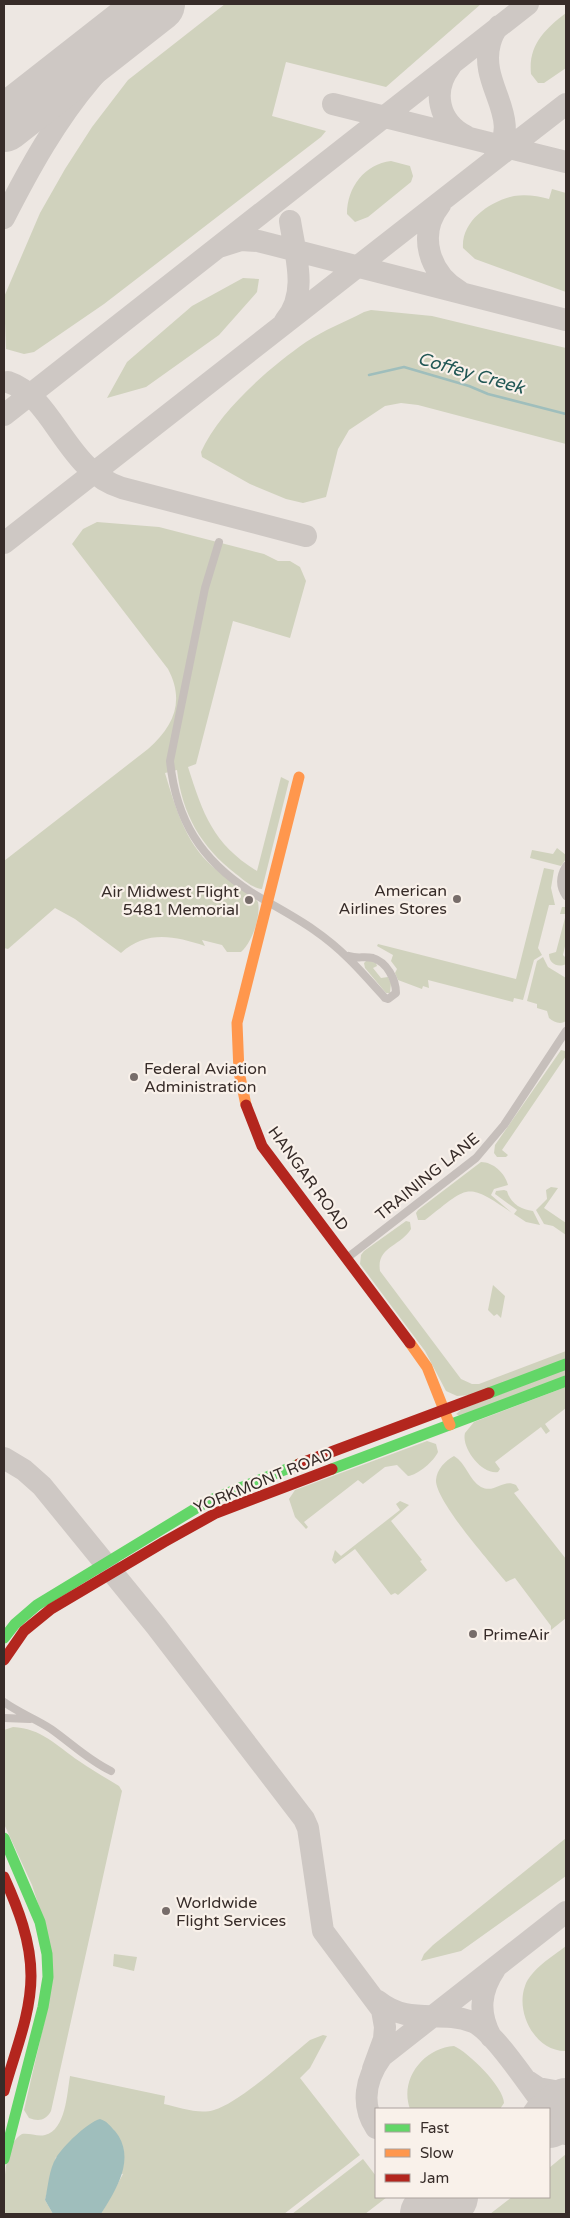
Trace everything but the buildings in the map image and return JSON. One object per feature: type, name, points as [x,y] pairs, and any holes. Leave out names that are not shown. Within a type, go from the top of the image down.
[{"type":"street","points":[[219,542],[205,588],[183,694],[170,761],[172,780],[184,818],[200,848],[222,870],[267,902],[314,930],[349,956],[355,959],[371,958],[380,962],[394,978],[396,993],[388,999],[385,998],[349,956]]},
{"type":"street","name":"HANGAR ROAD","points":[[299,777],[237,1023],[236,1047],[241,1093],[248,1116],[262,1146],[427,1367],[450,1425]]},
{"type":"street","points":[[566,866],[562,874],[561,884],[566,896]]},
{"type":"street","name":"TRAINING LANE","points":[[347,1258],[476,1158],[504,1125],[566,1031]]},
{"type":"street","name":"YORKMONT ROAD","points":[[4,1638],[15,1624],[45,1600],[208,1501],[262,1478],[566,1364]]},
{"type":"street","name":"YORKMONT ROAD","points":[[4,1660],[15,1641],[45,1614],[176,1534],[216,1513],[566,1381]]},
{"type":"street","points":[[4,1702],[30,1719],[49,1728],[96,1763],[111,1771]]},
{"type":"street","points":[[4,1718],[30,1719]]},
{"type":"street","points":[[4,1838],[36,1910],[44,1940],[48,1966],[46,1991],[9,2121],[4,2159]]},
{"type":"street","points":[[4,1877],[22,1924],[30,1966],[30,1992],[4,2092]]},
{"type":"green space","points":[[225,4],[481,4],[386,87],[286,62],[272,116],[326,131],[321,137],[104,304],[34,352],[24,354],[6,349],[4,297],[40,213],[65,169],[92,127],[128,80]]},
{"type":"green space","points":[[566,13],[566,68],[544,83],[538,83],[531,74],[532,54],[535,46],[551,25]]},
{"type":"green space","points":[[391,161],[410,166],[413,176],[411,182],[368,217],[355,222],[347,214],[350,195],[354,186],[359,178],[373,167]]},
{"type":"green space","points":[[552,189],[566,193],[566,292],[475,259],[463,248],[467,229],[472,221],[496,202],[523,195],[549,199]]},
{"type":"green space","points":[[243,278],[259,279],[257,292],[219,335],[146,387],[107,398],[127,362],[192,306]]},
{"type":"green space","points":[[371,310],[432,316],[566,348],[566,444],[418,405],[401,403],[385,406],[349,430],[338,449],[326,497],[303,503],[286,499],[250,484],[202,457],[201,452],[220,421],[262,377],[292,352],[313,338]]},
{"type":"green space","points":[[97,522],[159,527],[264,554],[278,561],[290,561],[300,567],[306,581],[290,638],[233,621],[196,764],[188,767],[205,813],[220,839],[242,861],[257,871],[281,777],[289,781],[262,889],[245,881],[213,853],[203,841],[189,815],[183,801],[177,770],[165,773],[182,823],[195,846],[212,866],[248,892],[258,902],[259,908],[255,929],[249,942],[241,952],[227,952],[222,945],[202,940],[205,946],[161,937],[141,941],[121,953],[75,919],[55,908],[8,949],[4,948],[4,861],[148,749],[164,731],[174,712],[176,692],[168,669],[72,544],[83,529]]},
{"type":"green space","points":[[557,848],[566,855],[566,859],[561,866],[530,858],[532,850],[553,854]]},
{"type":"green space","points":[[544,868],[554,870],[551,888],[555,905],[549,905],[538,948],[542,955],[534,960],[523,1000],[514,998],[513,1002],[428,980],[429,988],[423,986],[422,989],[398,980],[395,973],[397,969],[391,961],[393,955],[377,946],[378,944],[516,979]]},
{"type":"green space","points":[[562,907],[566,907],[566,914],[560,914]]},
{"type":"green space","points":[[566,914],[566,942],[563,955],[566,958],[566,964],[557,965],[552,963],[549,954],[556,952]]},
{"type":"green space","points":[[543,957],[548,967],[566,978],[566,1021],[564,1022],[553,1021],[549,1018],[547,1011],[537,1008],[537,1004],[527,1001],[537,961]]},
{"type":"green space","points":[[367,960],[376,963],[377,966],[373,968],[381,978],[388,977],[391,983],[390,993],[386,993],[365,968],[364,963]]},
{"type":"green space","points":[[561,1050],[565,1051],[566,1056],[502,1150],[508,1155],[506,1157],[497,1157],[494,1153],[495,1145]]},
{"type":"green space","points":[[481,1162],[494,1166],[504,1176],[508,1185],[494,1189],[491,1195],[512,1213],[485,1196],[475,1192],[467,1192],[450,1200],[425,1220],[418,1220],[416,1213],[418,1210]]},
{"type":"green space","points":[[551,1187],[558,1188],[544,1208],[566,1223],[566,1235],[553,1226],[544,1224],[536,1210],[547,1199],[546,1190]]},
{"type":"green space","points":[[496,1191],[507,1191],[508,1195],[517,1205],[533,1211],[540,1225],[526,1222],[514,1214],[517,1210],[495,1194]]},
{"type":"green space","points":[[406,1221],[410,1222],[411,1229],[407,1235],[385,1252],[380,1263],[380,1271],[461,1379],[472,1384],[479,1384],[566,1351],[566,1359],[470,1395],[457,1396],[446,1391],[425,1351],[360,1264],[361,1255],[364,1251]]},
{"type":"green space","points":[[493,1285],[505,1296],[501,1318],[497,1314],[494,1316],[488,1310]]},
{"type":"green space","points":[[566,1369],[566,1377],[460,1416],[456,1414],[462,1409]]},
{"type":"green space","points":[[566,1387],[566,1408],[545,1424],[550,1431],[546,1434],[541,1427],[495,1462],[500,1469],[498,1472],[492,1472],[479,1465],[469,1453],[466,1446],[465,1433],[474,1422]]},
{"type":"green space","points":[[427,1441],[436,1444],[438,1452],[429,1463],[416,1473],[408,1476],[397,1465],[385,1467],[363,1484],[358,1480],[304,1522],[308,1527],[306,1529],[295,1517],[289,1499],[295,1490]]},
{"type":"green space","points":[[454,1456],[481,1487],[491,1489],[507,1483],[516,1485],[519,1490],[514,1493],[566,1559],[566,1618],[551,1630],[551,1626],[515,1578],[506,1582],[465,1532],[444,1502],[438,1490],[436,1480],[442,1466]]},
{"type":"green space","points":[[400,1501],[409,1505],[391,1521],[422,1560],[420,1561],[427,1570],[398,1595],[395,1593],[391,1595],[355,1549],[335,1564],[332,1560],[335,1550],[341,1556],[400,1510],[396,1504]]},
{"type":"green space","points":[[13,1727],[23,1728],[40,1734],[119,1786],[122,1791],[51,2111],[47,2116],[39,2120],[29,2118],[24,2110],[48,2006],[45,1925],[32,1885],[4,1824],[4,1730]]},
{"type":"green space","points":[[566,1838],[566,1876],[461,1951],[421,1961],[424,1954],[433,1945]]},
{"type":"green space","points":[[566,1946],[566,2051],[555,2050],[537,2038],[530,2029],[526,2019],[523,1997],[525,1986],[532,1974]]},
{"type":"green space","points":[[114,1954],[137,1957],[134,1971],[113,1966]]},
{"type":"green space","points":[[323,2035],[327,2036],[310,2068],[300,2078],[360,2155],[284,2214],[101,2214],[123,2174],[56,2157],[45,2200],[53,2214],[4,2214],[6,2171],[11,2148],[15,2140],[22,2134],[45,2135],[52,2132],[57,2126],[64,2110],[70,2076],[165,2096],[164,2104],[202,2112],[214,2110],[237,2098],[310,2040]]},
{"type":"green space","points":[[454,2046],[476,2062],[498,2088],[504,2103],[501,2108],[410,2108],[408,2087],[411,2076],[424,2059],[433,2052]]},
{"type":"green space","points":[[566,2154],[566,2214],[490,2214],[511,2198],[550,2198],[550,2167]]},
{"type":"green space","points":[[363,2159],[375,2175],[375,2198],[386,2198],[365,2214],[292,2214]]},
{"type":"water","points":[[100,2119],[105,2121],[115,2131],[121,2141],[124,2152],[122,2174],[113,2195],[101,2214],[53,2214],[45,2200],[54,2162],[59,2153],[76,2135]]},
{"type":"waterway","name":"Coffey Creek","points":[[369,375],[404,367],[469,386],[488,394],[566,414]]},
{"type":"taxiway","points":[[4,218],[23,181],[66,111],[117,50],[163,4]]},
{"type":"taxiway","points":[[4,415],[528,4]]},
{"type":"taxiway","points":[[494,158],[502,143],[505,128],[503,115],[490,74],[488,59],[490,43],[494,32],[499,26]]},
{"type":"taxiway","points":[[450,67],[444,76],[441,86],[441,105],[449,123],[466,136]]},
{"type":"taxiway","points":[[333,104],[566,162]]},
{"type":"taxiway","points":[[510,143],[522,138],[566,104]]},
{"type":"taxiway","points":[[4,543],[522,138]]},
{"type":"taxiway","points":[[440,205],[433,216],[429,228],[430,252],[440,274],[459,291]]},
{"type":"taxiway","points":[[285,321],[297,298],[298,286],[297,260],[290,221]]},
{"type":"taxiway","points":[[222,246],[241,240],[258,241],[566,320]]},
{"type":"taxiway","points":[[8,382],[24,390],[37,403],[73,451],[103,479],[122,488],[306,536]]},
{"type":"taxiway","points":[[4,1458],[24,1470],[42,1486],[156,1626],[304,1819],[308,1828],[323,1931],[382,2010],[385,2027],[384,2039],[373,2069]]},
{"type":"taxiway","points":[[375,2126],[368,2110],[367,2091],[372,2073],[382,2056],[566,1912]]},
{"type":"taxiway","points":[[491,2037],[484,2019],[482,2002],[486,1986],[495,1969]]},
{"type":"taxiway","points":[[378,2001],[390,2009],[401,2013],[460,2018],[473,2022],[482,2028],[501,2048],[546,2108]]},
{"type":"taxiway","points":[[526,2080],[538,2088],[566,2093]]},
{"type":"taxiway","points":[[550,2113],[566,2134]]},
{"type":"taxiway","points":[[459,2214],[465,2198]]},
{"type":"runway","points":[[4,124],[157,4]]},
{"type":"runway","points":[[550,2119],[566,2106]]},
{"type":"runway","points":[[428,2214],[449,2198]]},
{"type":"traffic: fast","points":[[489,1393],[566,1364]]},
{"type":"traffic: fast","points":[[332,1469],[566,1381]]},
{"type":"traffic: fast","points":[[4,1638],[15,1624],[37,1605],[208,1501],[299,1464]]},
{"type":"traffic: fast","points":[[4,1838],[40,1922],[47,1954],[48,1977],[43,2007],[4,2159]]},
{"type":"traffic: slow","points":[[246,1105],[239,1072],[237,1023],[299,777]]},
{"type":"traffic: slow","points":[[410,1343],[427,1367],[450,1425]]},
{"type":"traffic: jam","points":[[246,1105],[262,1146],[410,1343]]},
{"type":"traffic: jam","points":[[299,1464],[489,1393]]},
{"type":"traffic: jam","points":[[4,1660],[24,1631],[51,1609],[164,1542],[216,1513],[332,1469]]},
{"type":"traffic: jam","points":[[4,1877],[23,1925],[29,1950],[31,1976],[25,2020],[4,2091]]},
{"type":"place","name":"American Airlines Stores","points":[[457,899]]},
{"type":"place","name":"Air Midwest Flight 5481 Memorial","points":[[249,900]]},
{"type":"place","name":"Federal Aviation Administration","points":[[134,1077]]},
{"type":"place","name":"PrimeAir","points":[[473,1634]]},
{"type":"place","name":"Worldwide Flight Services","points":[[166,1911]]}]
